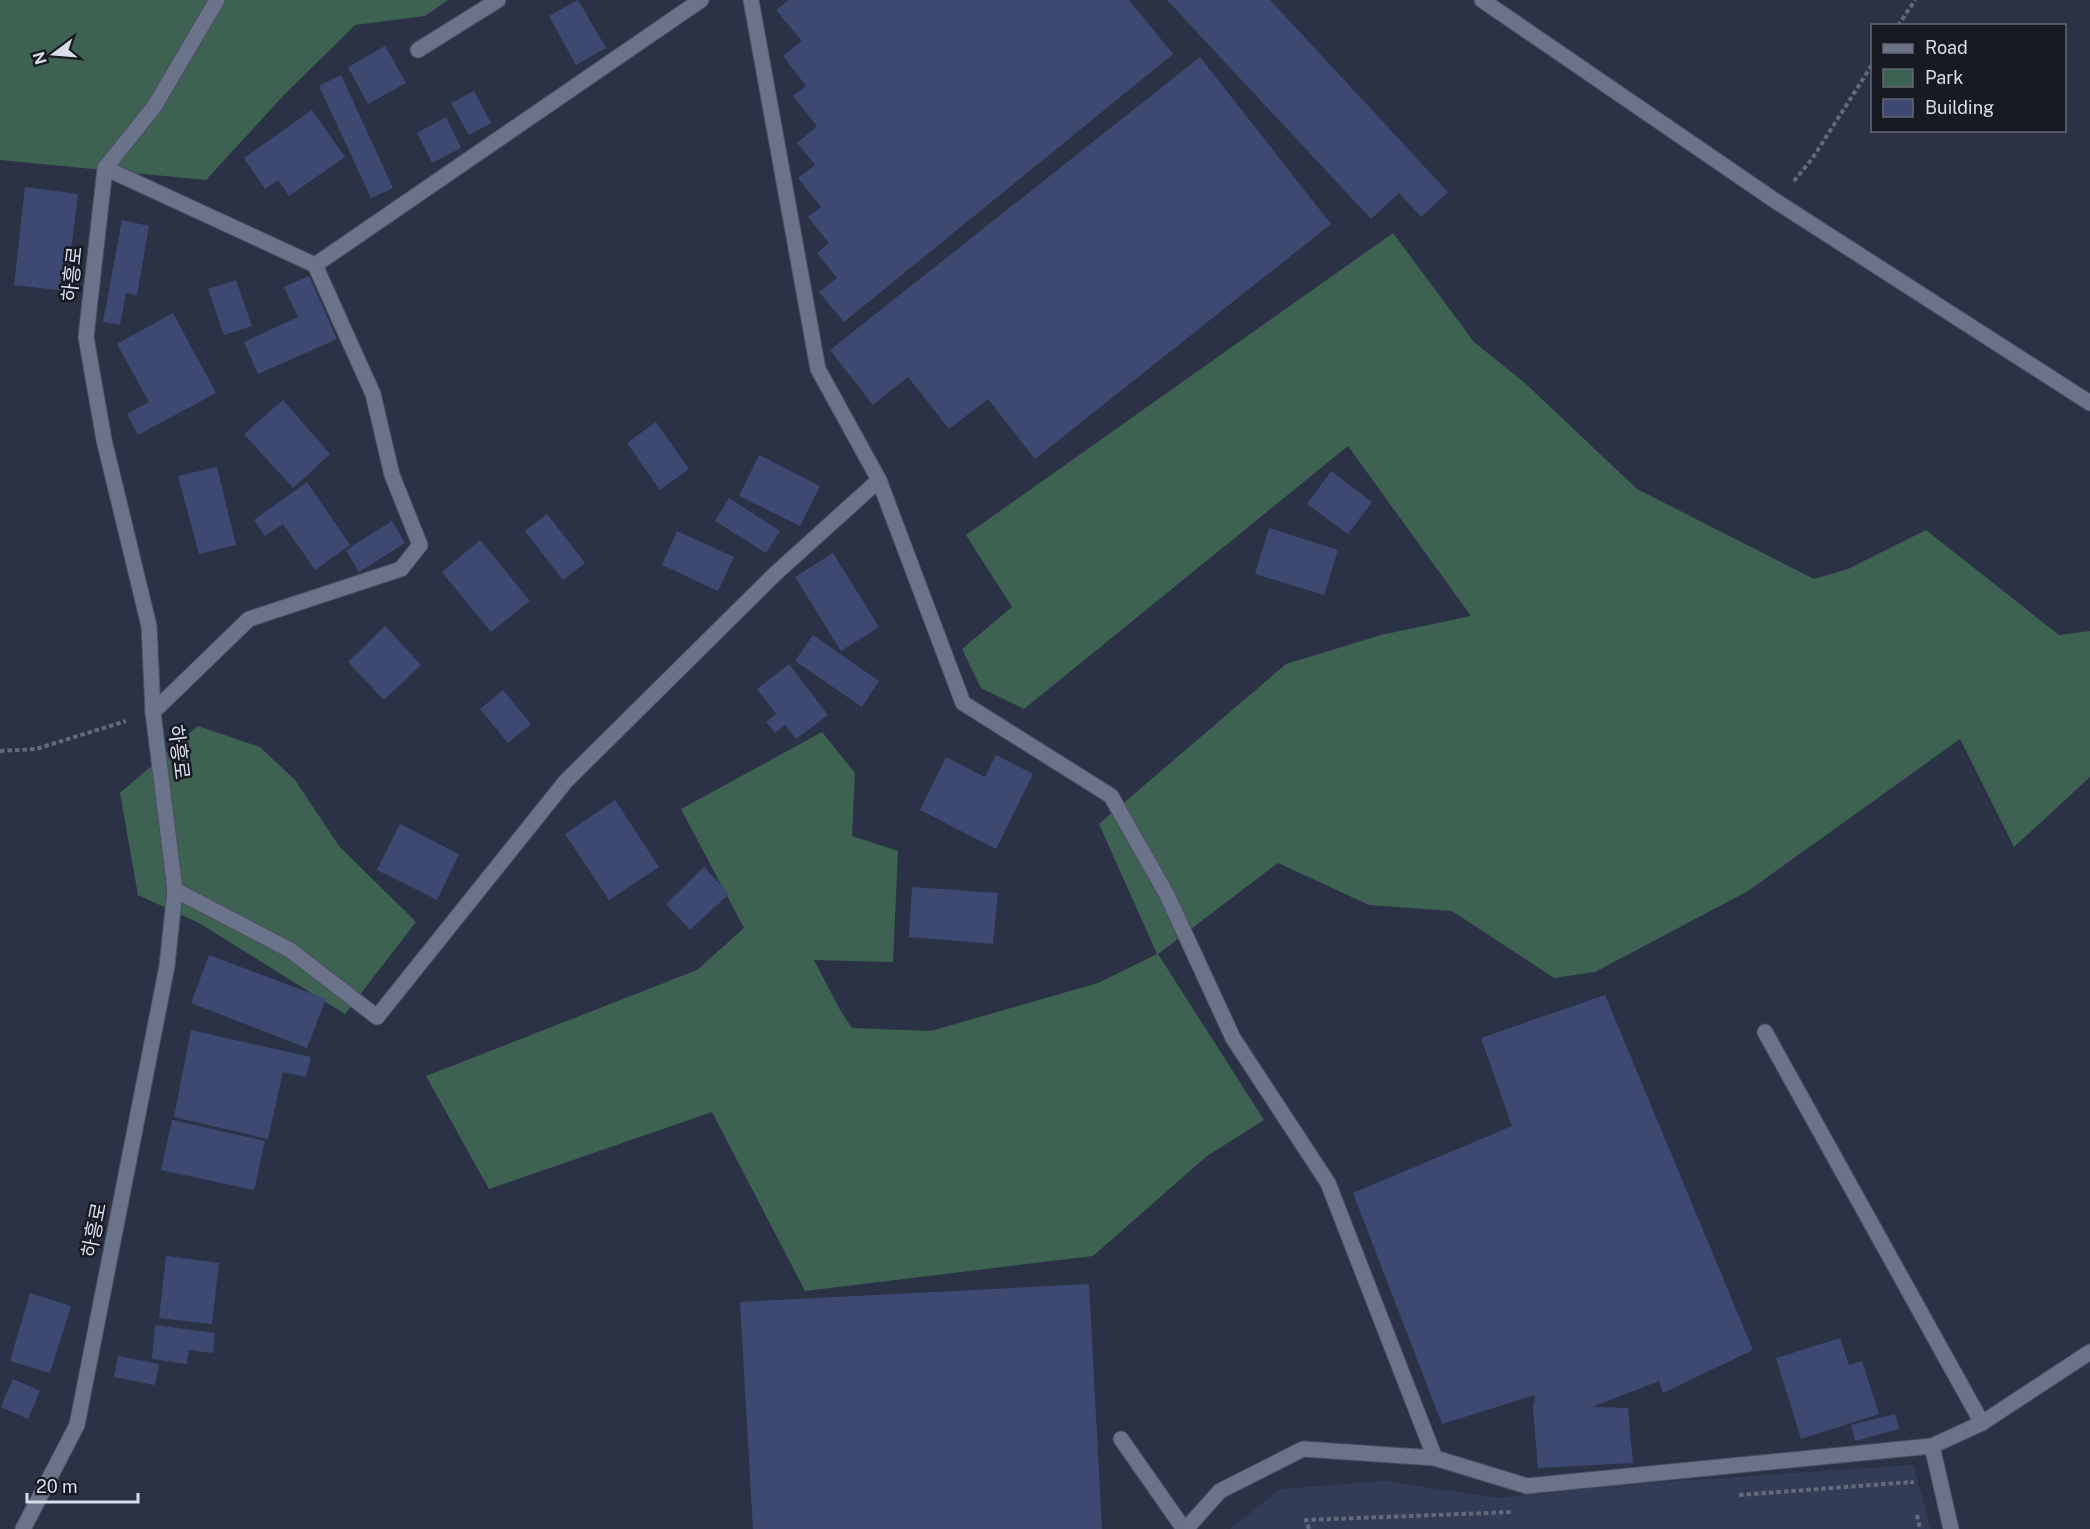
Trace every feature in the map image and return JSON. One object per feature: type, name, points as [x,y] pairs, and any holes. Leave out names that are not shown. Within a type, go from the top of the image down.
[{"type":"street","points":[[153,712],[249,619],[401,569],[420,545],[392,475],[373,394],[315,265],[105,168],[154,106],[217,0]]},
{"type":"street","points":[[418,50],[498,0]]},
{"type":"street","points":[[315,265],[701,0]]},
{"type":"street","points":[[751,0],[818,369],[879,480],[963,703],[1111,796],[1167,895],[1233,1038],[1329,1183],[1435,1458]]},
{"type":"street","points":[[1482,0],[1777,202],[2090,403]]},
{"type":"street","name":"하흥로","points":[[23,1529],[76,1425],[167,966],[175,890],[153,712],[149,626],[104,440],[86,337],[105,168]]},
{"type":"street","points":[[175,890],[290,950],[377,1017],[566,781],[775,574],[879,480]]},
{"type":"street","points":[[1766,1032],[1982,1423]]},
{"type":"street","points":[[1121,1439],[1185,1529],[1220,1491],[1303,1449],[1435,1458],[1527,1486],[1932,1446],[1982,1423],[2090,1352]]},
{"type":"street","points":[[1932,1446],[1951,1529]]},
{"type":"path","points":[[1899,24],[1915,0]]},
{"type":"path","points":[[1777,202],[1812,159],[1871,67]]},
{"type":"path","points":[[0,751],[36,749],[153,712]]},
{"type":"shaded area","points":[[1913,1465],[1931,1529],[1230,1529],[1280,1489],[1386,1481],[1497,1498],[1659,1482]]},
{"type":"green space","points":[[0,0],[448,0],[425,16],[355,25],[283,96],[206,180],[0,160]]},
{"type":"green space","points":[[1393,233],[1474,342],[1526,384],[1637,489],[1814,579],[1848,569],[1926,530],[2059,635],[2090,631],[2090,777],[2014,847],[1960,739],[1748,891],[1595,972],[1554,978],[1452,911],[1369,905],[1278,863],[1158,954],[1264,1120],[1207,1156],[1093,1256],[805,1291],[712,1112],[489,1189],[426,1076],[697,970],[744,928],[681,809],[822,732],[855,773],[852,836],[898,851],[893,962],[814,960],[852,1028],[931,1031],[1098,983],[1157,954],[1099,824],[1286,664],[1381,635],[1471,616],[1348,446],[1024,709],[981,688],[962,649],[1012,607],[966,535]]},
{"type":"green space","points":[[198,726],[260,747],[295,780],[339,846],[416,922],[345,1014],[199,923],[138,895],[120,793]]},
{"type":"building","points":[[578,0],[606,48],[576,65],[549,16]]},
{"type":"building","points":[[789,0],[1129,0],[1173,54],[844,322],[819,292],[837,278],[817,253],[829,243],[808,217],[821,207],[798,178],[815,165],[797,143],[817,126],[793,96],[806,86],[783,56],[802,41],[776,10]]},
{"type":"building","points":[[1167,0],[1270,0],[1448,192],[1421,217],[1399,193],[1371,219]]},
{"type":"building","points":[[385,46],[406,83],[368,104],[348,67]]},
{"type":"building","points":[[1200,57],[1331,224],[1035,459],[988,399],[949,429],[908,377],[873,405],[830,350]]},
{"type":"building","points":[[341,75],[393,188],[371,198],[319,86]]},
{"type":"building","points":[[474,91],[491,123],[469,135],[451,103]]},
{"type":"building","points":[[312,110],[345,157],[289,196],[278,180],[265,189],[244,158]]},
{"type":"building","points":[[446,117],[461,148],[432,163],[417,133]]},
{"type":"building","points":[[25,187],[78,194],[66,291],[14,285]]},
{"type":"building","points":[[122,220],[149,226],[137,295],[126,293],[120,325],[103,322]]},
{"type":"building","points":[[309,276],[337,339],[258,374],[244,342],[298,317],[284,287]]},
{"type":"building","points":[[236,280],[252,326],[224,335],[208,289]]},
{"type":"building","points":[[173,313],[216,393],[138,435],[127,414],[149,402],[117,344]]},
{"type":"building","points":[[283,400],[330,454],[293,488],[244,434]]},
{"type":"building","points":[[656,422],[689,469],[660,490],[627,443]]},
{"type":"building","points":[[759,455],[820,486],[800,526],[739,496]]},
{"type":"building","points":[[217,467],[236,545],[199,554],[178,476]]},
{"type":"building","points":[[1331,471],[1372,502],[1348,534],[1307,504]]},
{"type":"building","points":[[307,482],[350,545],[315,570],[283,524],[265,536],[254,520]]},
{"type":"building","points":[[729,498],[780,531],[766,553],[715,521]]},
{"type":"building","points":[[547,514],[585,563],[563,580],[525,531]]},
{"type":"building","points":[[392,521],[405,543],[359,572],[346,550]]},
{"type":"building","points":[[1269,528],[1338,550],[1324,595],[1255,574]]},
{"type":"building","points":[[677,531],[734,557],[718,591],[662,565]]},
{"type":"building","points":[[480,540],[530,601],[491,632],[442,572]]},
{"type":"building","points":[[833,553],[879,627],[841,651],[795,577]]},
{"type":"building","points":[[385,626],[421,665],[384,700],[348,662]]},
{"type":"building","points":[[813,635],[879,681],[862,707],[795,661]]},
{"type":"building","points":[[789,664],[828,715],[796,739],[785,725],[775,733],[766,722],[776,714],[757,689]]},
{"type":"building","points":[[503,690],[531,724],[508,743],[480,709]]},
{"type":"building","points":[[996,755],[1033,774],[996,849],[920,810],[946,757],[985,777]]},
{"type":"building","points":[[615,800],[659,867],[609,900],[565,834]]},
{"type":"building","points":[[400,824],[459,854],[437,900],[377,870]]},
{"type":"building","points":[[704,867],[729,894],[690,930],[666,904]]},
{"type":"building","points":[[912,887],[998,893],[993,944],[909,937]]},
{"type":"building","points":[[209,955],[326,999],[307,1048],[191,1003]]},
{"type":"building","points":[[1605,995],[1753,1350],[1663,1393],[1659,1381],[1592,1407],[1628,1408],[1633,1463],[1538,1468],[1533,1408],[1535,1395],[1442,1424],[1353,1193],[1512,1126],[1481,1038]]},
{"type":"building","points":[[191,1030],[311,1057],[306,1077],[283,1072],[268,1139],[174,1117]]},
{"type":"building","points":[[172,1120],[265,1141],[254,1190],[161,1170]]},
{"type":"building","points":[[166,1256],[219,1263],[212,1324],[159,1318]]},
{"type":"building","points":[[1089,1284],[1102,1529],[753,1529],[740,1302]]},
{"type":"building","points":[[30,1293],[71,1306],[50,1373],[10,1361]]},
{"type":"building","points":[[155,1325],[215,1333],[213,1353],[189,1350],[187,1364],[152,1359]]},
{"type":"building","points":[[1840,1338],[1849,1365],[1862,1361],[1879,1414],[1801,1439],[1776,1358]]},
{"type":"building","points":[[118,1356],[159,1364],[155,1385],[114,1377]]},
{"type":"building","points":[[13,1379],[40,1391],[28,1419],[1,1407]]},
{"type":"building","points":[[1895,1414],[1899,1429],[1855,1441],[1851,1425]]}]
